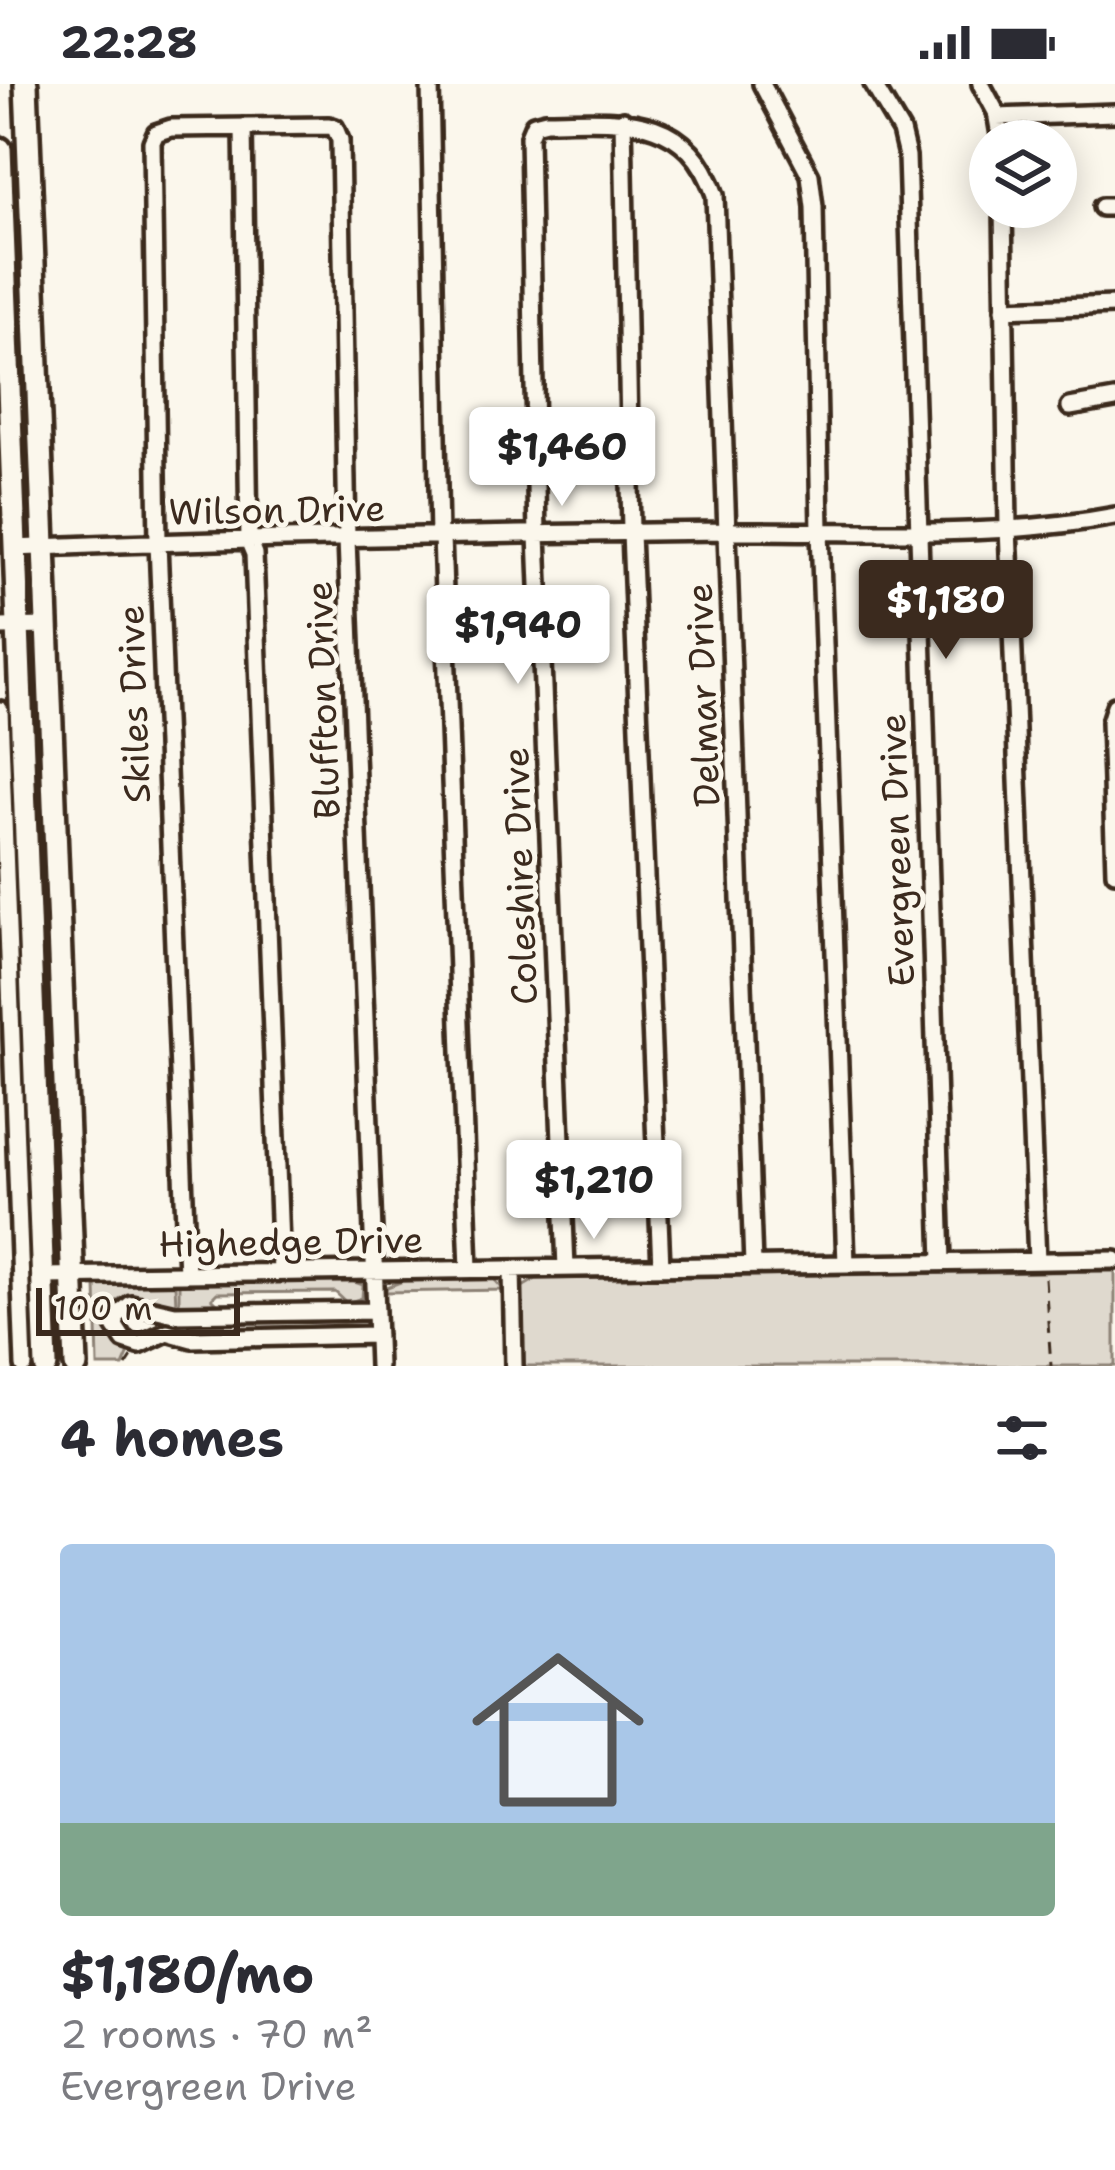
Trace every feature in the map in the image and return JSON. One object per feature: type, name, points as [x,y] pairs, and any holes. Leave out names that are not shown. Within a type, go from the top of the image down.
[{"type":"main road","points":[[26,84],[76,1366]]},
{"type":"main road","points":[[0,149],[15,548],[9,627],[46,1366]]},
{"type":"street","points":[[430,84],[441,537],[469,1270]]},
{"type":"street","points":[[762,84],[810,175],[814,207],[820,531],[846,1264]]},
{"type":"street","name":"Evergreen Drive","points":[[873,84],[901,130],[907,156],[942,1262]]},
{"type":"street","points":[[981,84],[998,120]]},
{"type":"street","points":[[997,117],[1115,113]]},
{"type":"street","points":[[623,120],[631,533],[661,1267]]},
{"type":"street","name":"Delmar Drive","points":[[534,124],[623,120],[657,128],[684,145],[704,167],[715,195],[753,1265]]},
{"type":"street","name":"Coleshire Drive","points":[[534,124],[530,136],[537,535],[566,1268]]},
{"type":"street","name":"Bluffton Drive","points":[[243,127],[320,125],[335,128],[340,140],[346,538],[378,1366]]},
{"type":"street","points":[[243,127],[249,542],[254,554],[281,1272]]},
{"type":"street","name":"Skiles Drive","points":[[187,1274],[158,543],[151,152],[156,133],[171,128],[243,127]]},
{"type":"street","points":[[1003,228],[1008,528],[1041,1266]]},
{"type":"street","points":[[1004,309],[1115,304]]},
{"type":"street","points":[[1070,407],[1115,399]]},
{"type":"street","name":"Wilson Drive","points":[[15,548],[1054,527],[1115,516]]},
{"type":"street","points":[[9,627],[47,626]]},
{"type":"street","points":[[1115,706],[1110,722],[1115,872]]},
{"type":"street","points":[[0,710],[24,1366]]},
{"type":"street","name":"Highedge Drive","points":[[43,1276],[942,1262],[1041,1266],[1115,1260]]},
{"type":"street","points":[[512,1269],[514,1366]]},
{"type":"street","points":[[376,1311],[164,1314],[130,1304],[117,1316],[115,1325],[124,1340],[139,1345],[167,1333],[192,1339],[376,1335]]},
{"type":"path","points":[[1041,1266],[1051,1366]]},
{"type":"shaded area","points":[[1115,1271],[1115,1366],[521,1366],[519,1289],[536,1279]]},
{"type":"shaded area","points":[[494,1279],[504,1290],[385,1292],[403,1281]]},
{"type":"shaded area","points":[[352,1281],[363,1285],[362,1298],[347,1303],[335,1292],[217,1293],[212,1298],[218,1304],[179,1305],[179,1283]]},
{"type":"shaded area","points":[[175,1284],[176,1305],[138,1295],[126,1296],[111,1307],[111,1332],[130,1350],[123,1366],[98,1366],[96,1285]]}]
